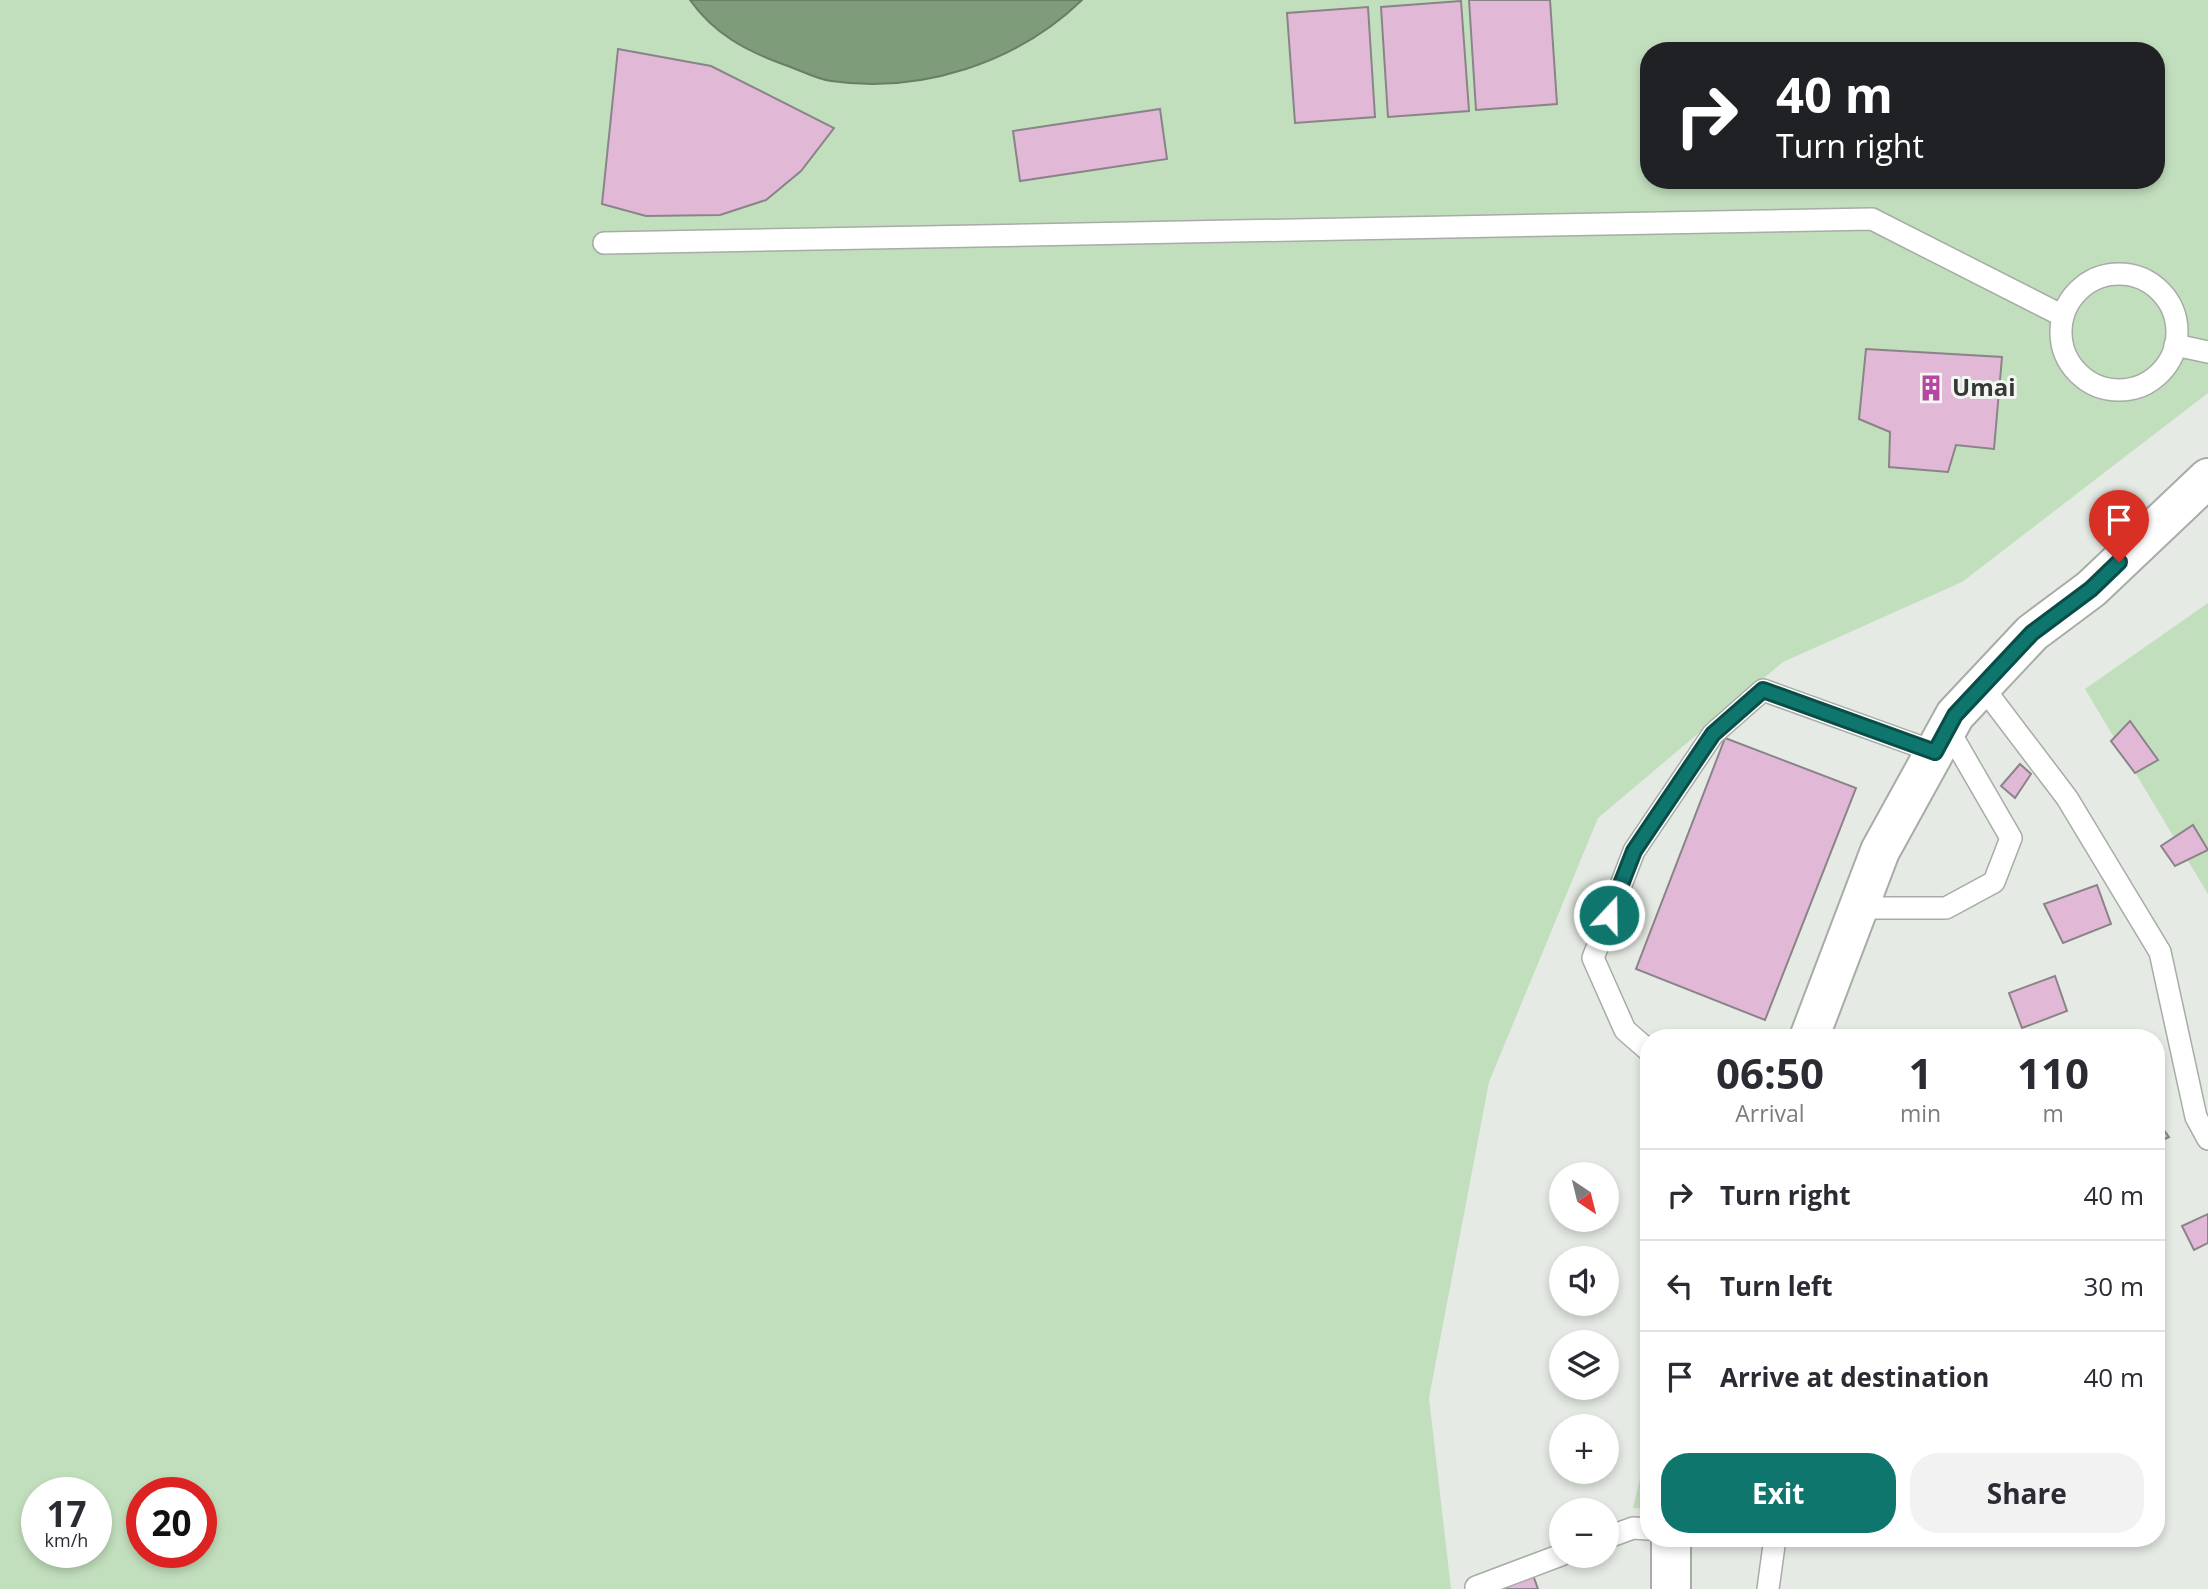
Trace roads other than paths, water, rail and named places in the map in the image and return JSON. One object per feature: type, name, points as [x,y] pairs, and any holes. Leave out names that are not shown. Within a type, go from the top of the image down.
[{"type":"street","points":[[1812,1029],[1880,851],[1955,715],[2032,633],[2091,589],[2208,478]]},
{"type":"street","points":[[1671,1547],[1671,1589]]},
{"type":"lane","points":[[604,243],[1872,219],[2063,316]]},
{"type":"lane","points":[[2120,274],[2138,277],[2155,286],[2168,300],[2176,317],[2178,336],[2174,355],[2163,372],[2147,384],[2128,391],[2108,390],[2090,384],[2074,371],[2064,354],[2060,334],[2063,316],[2071,298],[2084,285],[2101,276],[2120,274]]},
{"type":"lane","points":[[2175,345],[2208,352]]},
{"type":"lane","points":[[1982,686],[2067,798],[2160,952],[2196,1116],[2208,1139]]},
{"type":"lane","points":[[1640,1043],[1625,1030],[1593,958],[1634,851],[1713,734],[1763,690],[1941,740],[2011,838],[1994,881],[1946,908],[1858,908]]},
{"type":"lane","points":[[1619,1533],[1640,1528]]},
{"type":"lane","points":[[1768,1589],[1774,1547]]},
{"type":"lane","points":[[1476,1587],[1549,1560]]},
{"type":"place","name":"Umai","points":[[1931,388]]}]
